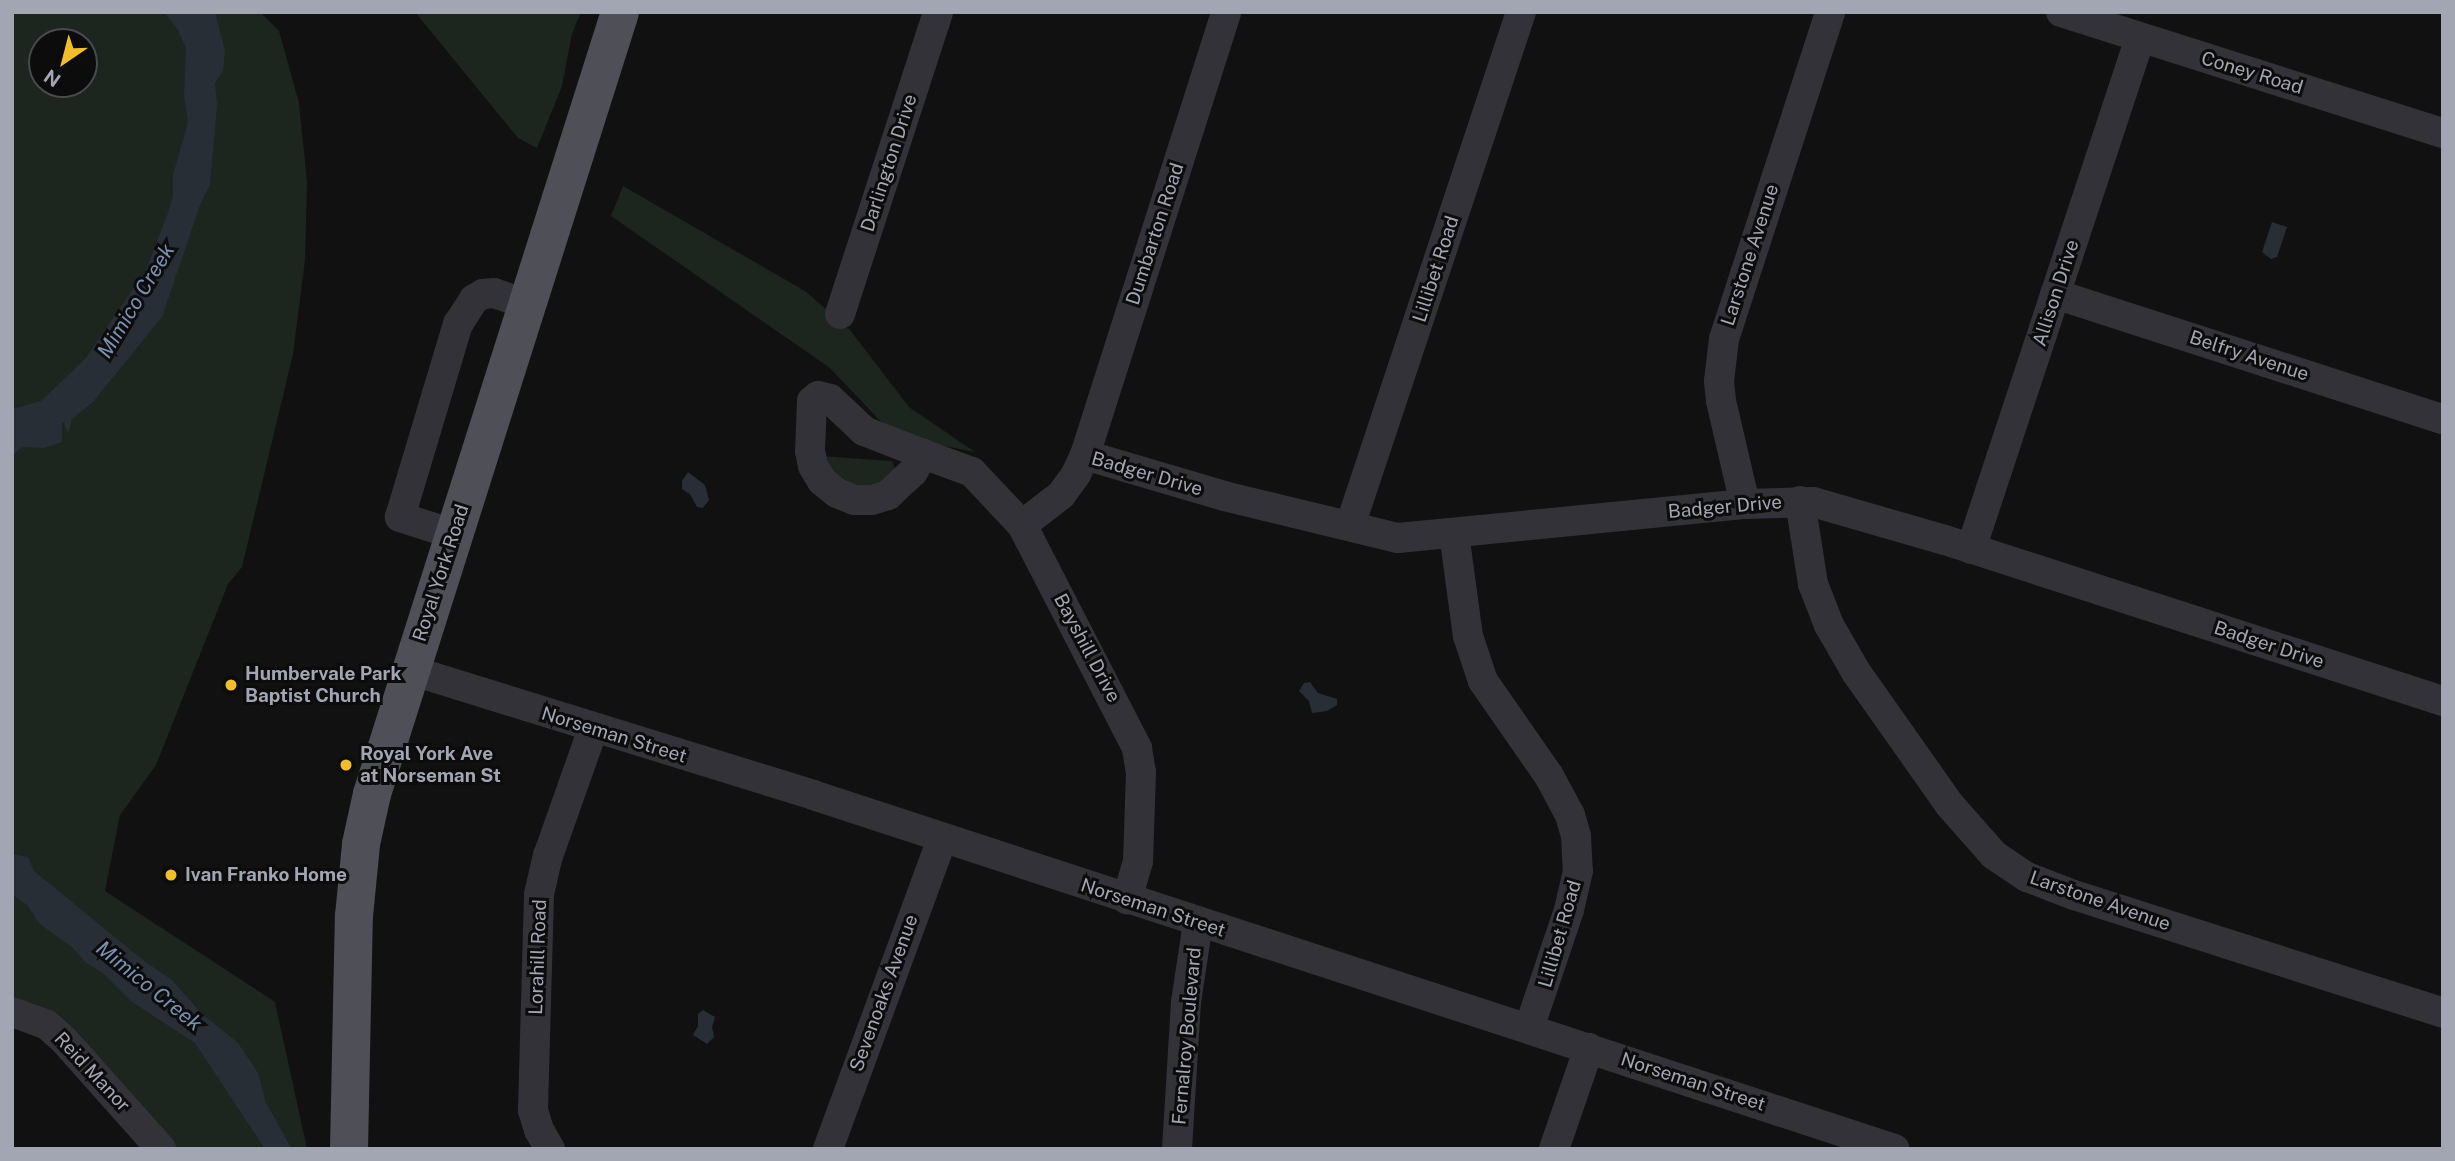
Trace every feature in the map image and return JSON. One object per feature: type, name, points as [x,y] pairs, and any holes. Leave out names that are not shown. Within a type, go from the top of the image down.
[{"type":"main road","name":"Royal York Road","points":[[349,1149],[354,916],[361,844],[376,782],[410,670],[620,12]]},
{"type":"street","name":"Darlington Drive","points":[[840,314],[938,12]]},
{"type":"street","name":"Dumbarton Road","points":[[1084,455],[1226,12]]},
{"type":"street","name":"Lillibet Road","points":[[1350,526],[1521,12]]},
{"type":"street","name":"Larstone Avenue","points":[[1745,504],[1721,401],[1719,382],[1724,339],[1830,12]]},
{"type":"street","name":"Coney Road","points":[[2061,12],[2443,133]]},
{"type":"street","name":"Allison Drive","points":[[1971,549],[2140,38]]},
{"type":"street","points":[[453,534],[400,517],[458,324],[474,299],[483,294],[495,293],[528,305]]},
{"type":"street","name":"Belfry Avenue","points":[[2055,294],[2443,419]]},
{"type":"street","name":"Bayshill Drive","points":[[923,454],[972,472],[1022,525],[1137,748],[1141,772],[1138,861],[1127,899]]},
{"type":"street","name":"Badger Drive","points":[[1022,525],[1061,495],[1076,474],[1084,455],[1224,496],[1398,538],[1800,501],[1845,509],[2443,701]]},
{"type":"street","name":"Larstone Avenue","points":[[1800,501],[1813,584],[1829,625],[1863,683],[1941,793],[1994,855],[2027,877],[2074,895],[2443,1013]]},
{"type":"street","name":"Lillibet Road","points":[[1454,533],[1466,625],[1483,681],[1549,776],[1570,815],[1576,836],[1578,870],[1569,910],[1529,1028]]},
{"type":"street","name":"Norseman Street","points":[[410,670],[1529,1028],[1895,1149]]},
{"type":"street","name":"Lorahill Road","points":[[550,1149],[539,1130],[533,1110],[539,894],[548,856],[593,729]]},
{"type":"street","name":"Sevenoaks Avenue","points":[[828,1149],[942,839]]},
{"type":"street","name":"Fernalroy Boulevard","points":[[1177,1149],[1186,1002],[1198,923]]},
{"type":"street","name":"Reid Manor","points":[[12,1012],[47,1025],[64,1040],[161,1149]]},
{"type":"street","points":[[1554,1149],[1589,1048]]},
{"type":"shaded area","points":[[12,12],[260,12],[279,31],[299,103],[307,182],[305,260],[293,354],[242,567],[228,584],[156,765],[120,815],[105,891],[275,1002],[307,1149],[175,1149],[74,1028],[52,1012],[12,1004]]},
{"type":"shaded area","points":[[415,12],[581,12],[572,34],[562,86],[537,148],[518,138]]},
{"type":"shaded area","points":[[623,186],[805,291],[850,330],[909,407],[975,452],[915,440],[886,427],[830,368],[611,216]]},
{"type":"shaded area","points":[[820,456],[892,461],[897,474],[869,488],[839,481]]},
{"type":"water","name":"Mimico Creek","points":[[164,12],[215,12],[225,50],[223,71],[215,83],[217,105],[210,185],[200,205],[162,317],[93,402],[72,419],[68,434],[64,422],[62,423],[62,442],[44,448],[22,447],[12,456],[12,409],[41,401],[85,359],[146,270],[168,213],[173,195],[173,175],[188,123],[184,96],[186,48],[178,30]]},
{"type":"water","points":[[2272,222],[2287,227],[2277,257],[2271,259],[2262,252]]},
{"type":"water","points":[[688,472],[705,485],[709,500],[703,508],[697,507],[690,494],[682,489],[682,481]]},
{"type":"water","points":[[1310,682],[1318,693],[1337,699],[1337,705],[1327,711],[1312,713],[1309,701],[1299,691],[1304,683]]},
{"type":"water","name":"Mimico Creek","points":[[12,854],[28,857],[34,871],[144,961],[172,980],[201,1013],[238,1043],[258,1073],[266,1103],[292,1149],[265,1149],[195,1043],[132,1002],[104,974],[85,962],[73,948],[40,924],[27,905],[12,894]]},
{"type":"water","points":[[703,1010],[715,1017],[712,1027],[714,1037],[707,1044],[693,1035],[698,1026],[698,1014]]},
{"type":"place","name":"Humbervale Park Baptist Church","points":[[231,685]]},
{"type":"place","name":"Royal York Ave at Norseman St","points":[[346,765]]},
{"type":"place","name":"Ivan Franko Home","points":[[171,875]]}]
